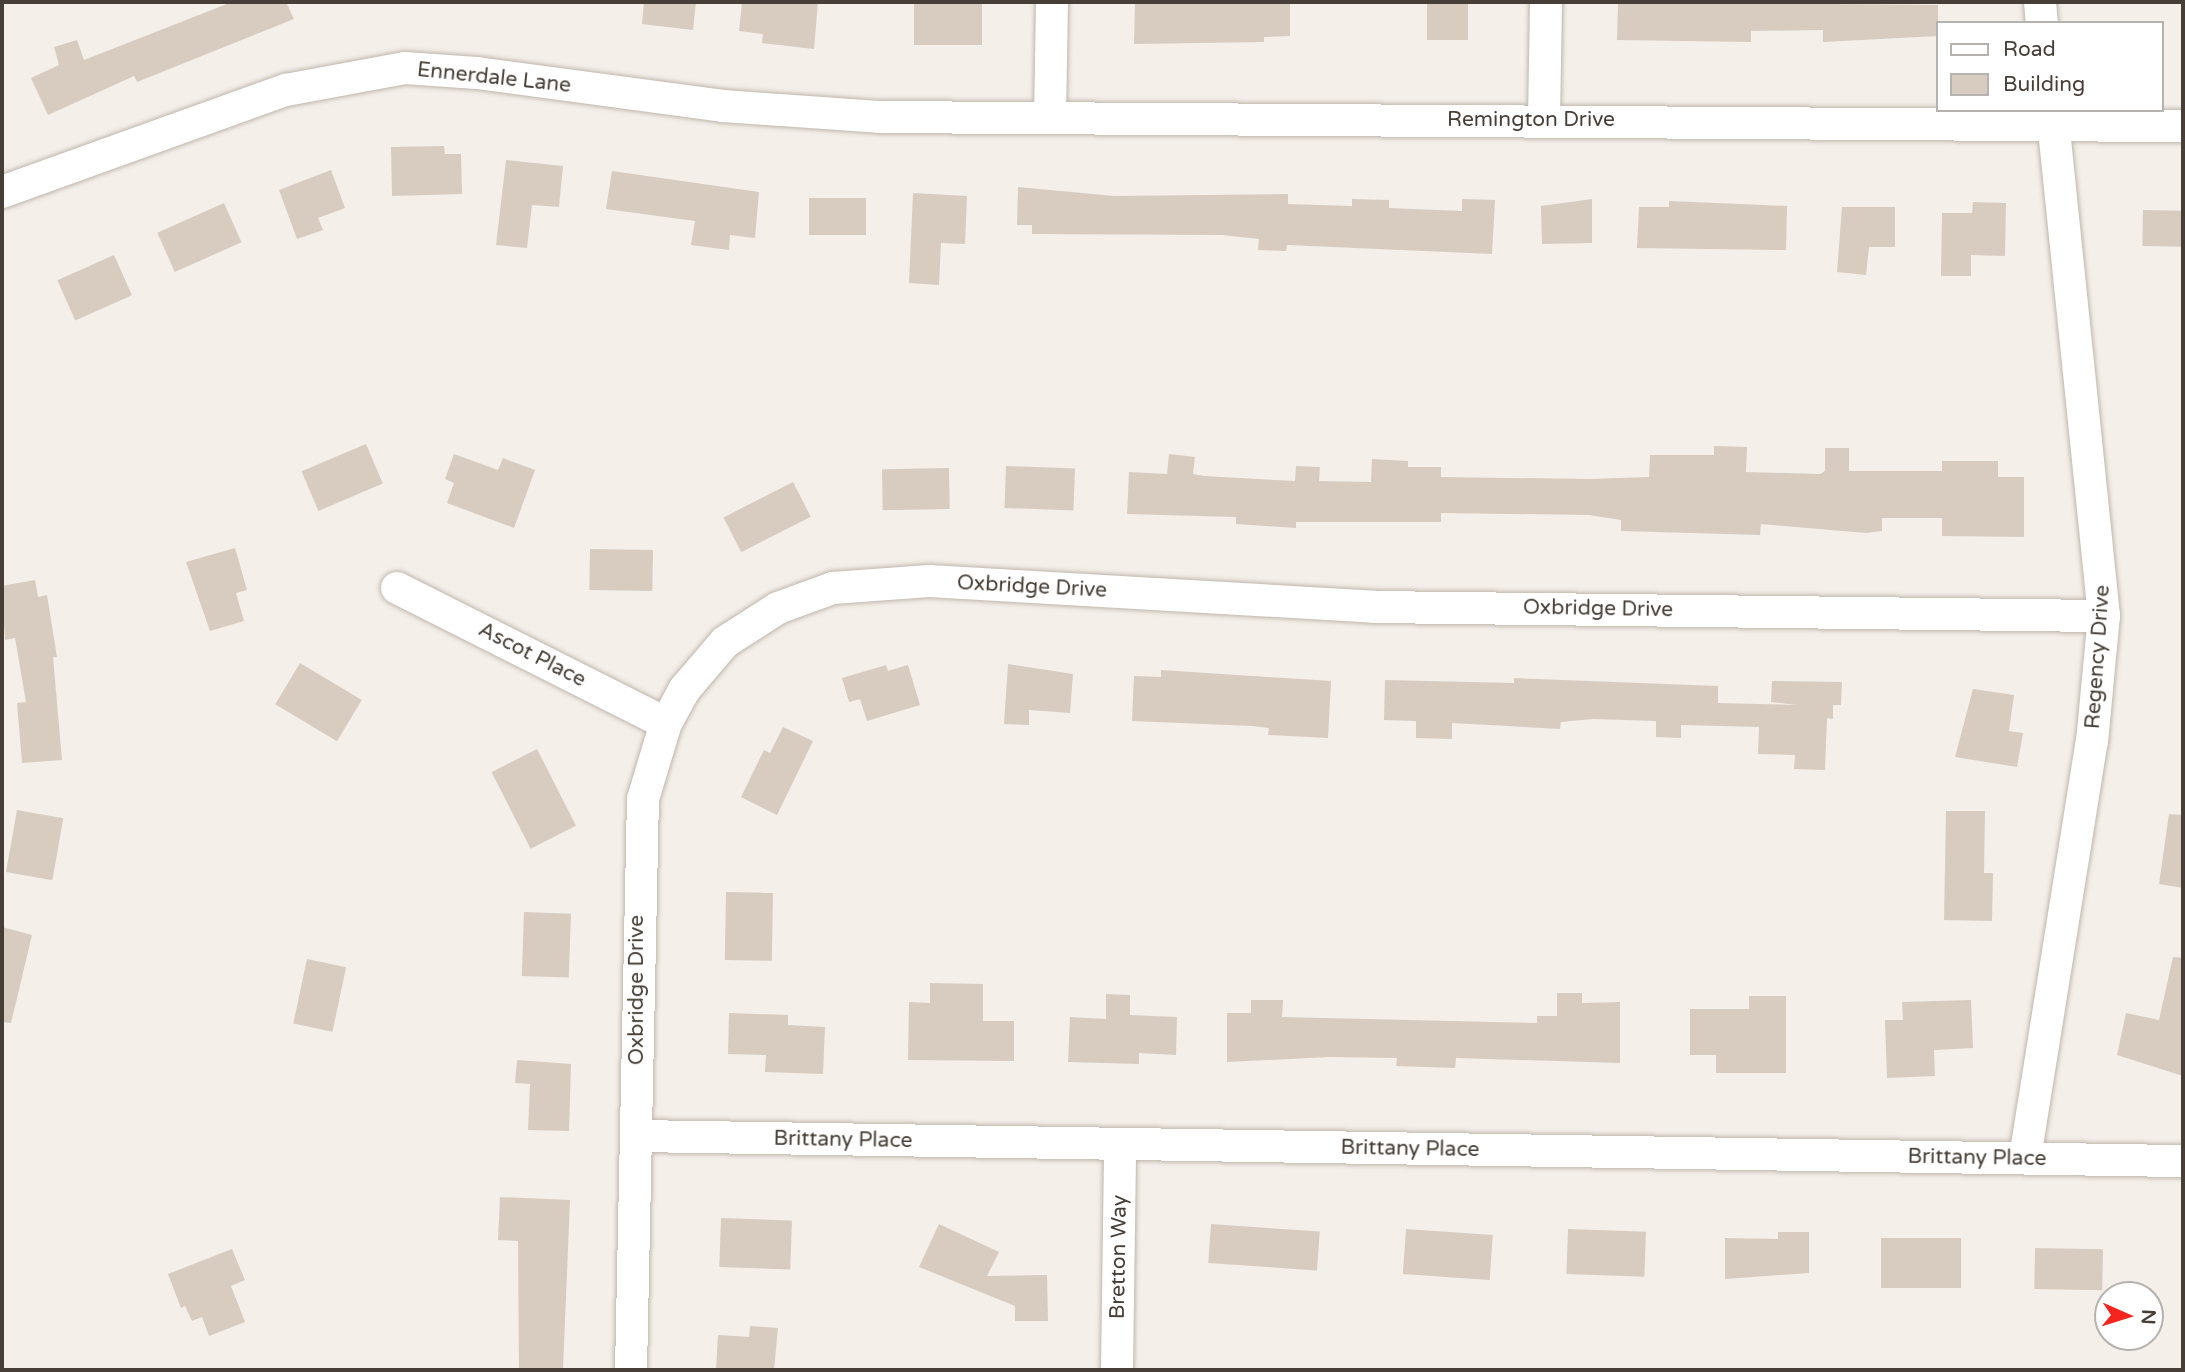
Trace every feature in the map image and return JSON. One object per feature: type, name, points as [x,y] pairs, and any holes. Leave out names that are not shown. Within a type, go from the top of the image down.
[{"type":"street","points":[[1050,117],[1052,2]]},
{"type":"street","points":[[1544,119],[1546,2]]},
{"type":"street","points":[[2040,2],[2042,21]]},
{"type":"street","name":"Ennerdale Lane","points":[[2,192],[286,90],[374,71],[444,69],[723,106],[879,117]]},
{"type":"street","name":"Remington Drive","points":[[879,117],[2053,118],[2183,126]]},
{"type":"street","name":"Regency Drive","points":[[2025,1158],[2092,742],[2105,616],[2053,118]]},
{"type":"street","name":"Oxbridge Drive","points":[[631,1370],[637,1136],[640,823],[666,723],[704,663],[751,622],[814,593],[888,581],[1374,607],[2105,616]]},
{"type":"street","name":"Ascot Place","points":[[397,588],[666,723]]},
{"type":"street","name":"Brittany Place","points":[[637,1136],[2183,1161]]},
{"type":"street","name":"Bretton Way","points":[[1117,1370],[1120,1145]]},
{"type":"building","points":[[232,2],[286,2],[294,19],[137,82],[134,76],[48,115],[31,78],[59,65],[54,47],[77,40],[84,60]]},
{"type":"building","points":[[644,2],[696,2],[693,30],[642,24]]},
{"type":"building","points":[[742,2],[818,2],[814,49],[762,43],[763,34],[739,31]]},
{"type":"building","points":[[914,2],[982,2],[982,45],[914,45]]},
{"type":"building","points":[[1135,2],[1290,2],[1290,36],[1264,37],[1264,42],[1134,44]]},
{"type":"building","points":[[1427,2],[1468,2],[1468,40],[1427,40]]},
{"type":"building","points":[[1618,2],[1938,5],[1937,36],[1823,42],[1823,30],[1751,31],[1751,42],[1617,40]]},
{"type":"building","points":[[444,146],[445,154],[461,154],[462,194],[392,196],[391,147]]},
{"type":"building","points":[[506,160],[563,166],[559,207],[532,205],[527,248],[496,245]]},
{"type":"building","points":[[331,170],[345,208],[318,218],[323,230],[297,239],[279,190]]},
{"type":"building","points":[[612,171],[759,192],[755,238],[730,235],[729,250],[691,245],[695,221],[606,209]]},
{"type":"building","points":[[1018,187],[1114,196],[1288,194],[1288,204],[1352,206],[1352,199],[1389,200],[1389,208],[1462,211],[1462,199],[1495,200],[1492,254],[1287,245],[1286,251],[1258,250],[1259,239],[1222,235],[1032,234],[1032,225],[1017,225]]},
{"type":"building","points":[[913,193],[967,196],[965,244],[941,243],[939,285],[909,283]]},
{"type":"building","points":[[809,198],[866,198],[866,235],[809,235]]},
{"type":"building","points":[[1592,199],[1592,243],[1542,244],[1541,206]]},
{"type":"building","points":[[1669,201],[1787,206],[1786,250],[1637,248],[1639,207],[1669,207]]},
{"type":"building","points":[[1973,202],[2006,203],[2005,256],[1971,255],[1971,276],[1941,276],[1942,213],[1972,213]]},
{"type":"building","points":[[224,203],[241,242],[175,272],[157,233]]},
{"type":"building","points":[[1842,207],[1895,207],[1895,247],[1869,247],[1866,275],[1837,272]]},
{"type":"building","points":[[2143,210],[2183,211],[2182,247],[2142,246]]},
{"type":"building","points":[[114,255],[132,295],[75,320],[57,280]]},
{"type":"building","points":[[366,444],[383,484],[318,511],[302,471]]},
{"type":"building","points":[[1714,446],[1747,447],[1746,472],[1820,474],[1825,471],[1825,448],[1849,448],[1849,471],[1942,471],[1942,461],[1998,461],[1998,477],[2024,477],[2024,537],[1942,536],[1942,518],[1882,518],[1882,531],[1866,533],[1761,524],[1760,535],[1621,531],[1621,520],[1589,515],[1441,513],[1441,522],[1296,522],[1296,528],[1236,524],[1236,517],[1127,514],[1129,472],[1167,474],[1169,454],[1195,457],[1193,474],[1204,476],[1295,481],[1296,466],[1320,467],[1319,481],[1371,482],[1372,459],[1408,461],[1408,467],[1441,467],[1441,477],[1590,479],[1649,477],[1650,455],[1714,455]]},
{"type":"building","points":[[454,454],[498,470],[503,458],[535,470],[514,528],[447,503],[454,483],[445,479]]},
{"type":"building","points":[[1006,466],[1075,468],[1073,510],[1005,508]]},
{"type":"building","points":[[949,468],[950,509],[883,510],[882,469]]},
{"type":"building","points":[[793,482],[811,517],[741,552],[724,517]]},
{"type":"building","points":[[235,548],[247,590],[236,593],[244,621],[210,631],[186,562]]},
{"type":"building","points":[[590,549],[653,550],[652,591],[589,590]]},
{"type":"building","points":[[35,580],[38,597],[47,595],[57,657],[53,657],[62,760],[22,763],[17,703],[26,702],[15,638],[5,640],[2,586]]},
{"type":"building","points":[[300,663],[362,700],[337,741],[275,704]]},
{"type":"building","points":[[1008,664],[1073,674],[1070,713],[1029,710],[1029,725],[1004,724]]},
{"type":"building","points":[[886,665],[888,671],[908,665],[920,705],[867,721],[860,699],[849,702],[842,678]]},
{"type":"building","points":[[1161,670],[1331,681],[1328,738],[1268,735],[1269,728],[1252,726],[1132,721],[1134,676],[1161,677]]},
{"type":"building","points":[[1514,678],[1718,686],[1718,703],[1798,705],[1771,702],[1772,681],[1842,682],[1841,705],[1833,705],[1833,719],[1827,718],[1825,770],[1794,769],[1795,755],[1758,754],[1759,727],[1681,725],[1681,738],[1656,737],[1656,721],[1593,719],[1561,722],[1560,729],[1452,723],[1452,739],[1416,738],[1416,721],[1384,720],[1385,680],[1514,683]]},
{"type":"building","points":[[1973,689],[2014,695],[2009,731],[2023,733],[2017,767],[1955,757]]},
{"type":"building","points":[[783,727],[813,741],[777,815],[741,797],[764,750],[770,753]]},
{"type":"building","points":[[537,749],[576,826],[531,849],[492,772]]},
{"type":"building","points":[[17,810],[63,818],[52,880],[6,872]]},
{"type":"building","points":[[1946,811],[1985,811],[1984,873],[1993,873],[1992,921],[1944,920]]},
{"type":"building","points":[[2169,814],[2183,815],[2183,888],[2159,884]]},
{"type":"building","points":[[726,892],[773,893],[772,961],[725,960]]},
{"type":"building","points":[[524,912],[571,914],[569,978],[522,976]]},
{"type":"building","points":[[2,927],[32,935],[11,1023],[2,1022]]},
{"type":"building","points":[[2173,957],[2183,958],[2183,1076],[2117,1055],[2126,1013],[2159,1020]]},
{"type":"building","points":[[307,959],[346,967],[332,1032],[293,1024]]},
{"type":"building","points":[[930,983],[983,984],[983,1021],[1014,1021],[1014,1061],[908,1060],[909,1002],[930,1003]]},
{"type":"building","points":[[1557,993],[1582,993],[1582,1003],[1620,1002],[1620,1063],[1456,1058],[1455,1068],[1396,1066],[1397,1058],[1329,1057],[1227,1062],[1227,1013],[1251,1013],[1251,1000],[1283,1000],[1282,1017],[1537,1023],[1537,1016],[1557,1016]]},
{"type":"building","points":[[1106,994],[1130,995],[1130,1015],[1177,1017],[1176,1055],[1139,1053],[1139,1064],[1068,1062],[1070,1017],[1106,1019]]},
{"type":"building","points":[[1749,996],[1786,996],[1786,1073],[1716,1073],[1716,1055],[1690,1055],[1690,1009],[1749,1009]]},
{"type":"building","points":[[1971,1000],[1973,1048],[1934,1050],[1935,1076],[1887,1078],[1885,1020],[1903,1020],[1902,1002]]},
{"type":"building","points":[[729,1013],[788,1015],[788,1025],[825,1027],[823,1074],[765,1072],[766,1055],[728,1054]]},
{"type":"building","points":[[517,1060],[571,1064],[569,1131],[528,1130],[530,1084],[515,1083]]},
{"type":"building","points":[[500,1197],[570,1200],[563,1370],[519,1370],[518,1241],[498,1240]]},
{"type":"building","points":[[721,1218],[792,1220],[790,1269],[719,1267]]},
{"type":"building","points":[[939,1224],[999,1252],[987,1276],[1047,1275],[1048,1321],[1015,1321],[1015,1306],[919,1267]]},
{"type":"building","points":[[1211,1224],[1320,1232],[1317,1271],[1208,1263]]},
{"type":"building","points":[[1406,1229],[1493,1235],[1490,1280],[1403,1274]]},
{"type":"building","points":[[1568,1229],[1646,1232],[1644,1277],[1566,1274]]},
{"type":"building","points":[[1778,1232],[1809,1232],[1809,1273],[1725,1279],[1725,1238],[1778,1239]]},
{"type":"building","points":[[1881,1238],[1961,1238],[1961,1288],[1881,1288]]},
{"type":"building","points":[[2035,1248],[2103,1249],[2102,1281],[2094,1281],[2094,1290],[2034,1289]]},
{"type":"building","points":[[232,1249],[245,1280],[231,1286],[245,1322],[209,1336],[202,1317],[192,1321],[185,1306],[181,1308],[168,1274]]},
{"type":"building","points":[[750,1326],[778,1328],[774,1370],[716,1370],[718,1335],[749,1337]]}]
